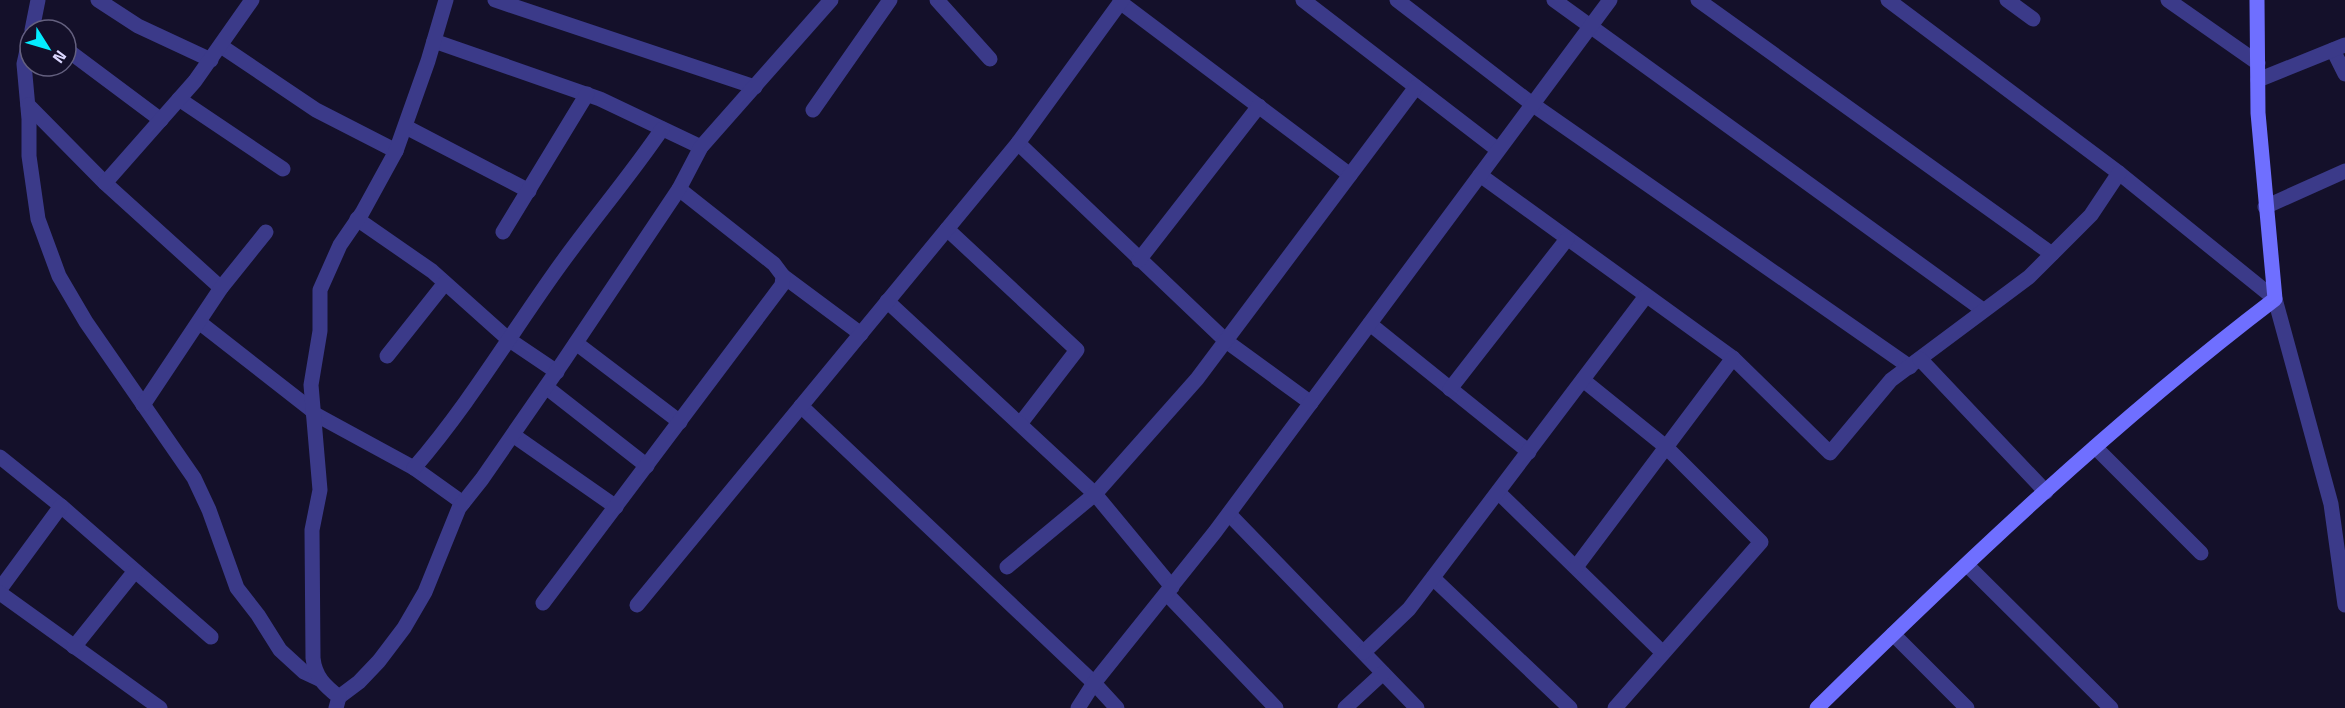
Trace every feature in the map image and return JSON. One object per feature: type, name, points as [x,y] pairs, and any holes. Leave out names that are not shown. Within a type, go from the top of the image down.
[{"type":"street","points":[[36,18],[38,0]]},
{"type":"street","points":[[98,0],[138,26],[211,60]]},
{"type":"street","points":[[105,183],[211,60],[252,0]]},
{"type":"street","points":[[446,0],[406,127],[396,151],[340,245],[320,290],[320,331],[311,385],[321,490],[312,530],[313,658],[314,670],[338,703],[379,661],[404,628],[425,592],[445,538],[463,503],[557,372],[679,189],[701,147],[831,0]]},
{"type":"street","points":[[495,0],[755,87]]},
{"type":"street","points":[[813,110],[890,0]]},
{"type":"street","points":[[937,0],[990,59]]},
{"type":"street","points":[[1303,0],[1498,150]]},
{"type":"street","points":[[1397,0],[1532,104],[1915,363],[2046,492]]},
{"type":"street","points":[[1554,0],[1983,310]]},
{"type":"street","points":[[1078,708],[1094,683],[1170,591],[1229,514],[1610,0]]},
{"type":"street","points":[[1698,0],[2052,254]]},
{"type":"street","points":[[1888,0],[2119,173],[2275,299]]},
{"type":"street","points":[[2007,0],[2033,19]]},
{"type":"street","points":[[2168,0],[2258,63]]},
{"type":"street","points":[[2257,0],[2258,113],[2275,299],[2338,507],[2345,605]]},
{"type":"street","points":[[637,605],[1018,143],[1121,1],[1350,175]]},
{"type":"street","points":[[434,41],[587,94],[701,147]]},
{"type":"street","points":[[221,46],[316,110],[396,151]]},
{"type":"street","points":[[2258,80],[2339,48],[2345,74]]},
{"type":"street","points":[[78,58],[161,120]]},
{"type":"street","points":[[25,78],[29,156],[38,219],[59,276],[86,322],[194,478],[209,510],[237,588],[258,615],[280,650],[304,672],[319,678]]},
{"type":"street","points":[[1007,567],[1095,494],[1197,379],[1416,87]]},
{"type":"street","points":[[503,232],[587,94]]},
{"type":"street","points":[[179,99],[282,169]]},
{"type":"street","points":[[28,105],[105,183],[221,288]]},
{"type":"street","points":[[1139,260],[1259,106]]},
{"type":"street","points":[[406,127],[528,191]]},
{"type":"street","points":[[414,468],[440,439],[557,269],[632,173],[662,129]]},
{"type":"street","points":[[1018,143],[1226,341],[1311,403]]},
{"type":"street","points":[[2265,207],[2345,171]]},
{"type":"street","points":[[1480,175],[1733,358],[1830,453],[1891,380],[2029,277],[2091,215],[2119,173]]},
{"type":"street","points":[[679,189],[774,264],[783,276],[861,334]]},
{"type":"street","points":[[357,219],[432,271],[508,339],[557,372]]},
{"type":"street","points":[[947,228],[1077,350],[1020,424]]},
{"type":"street","points":[[143,405],[221,288],[266,232]]},
{"type":"street","points":[[1450,388],[1567,239]]},
{"type":"street","points":[[543,603],[778,292],[783,276]]},
{"type":"street","points":[[387,356],[445,283]]},
{"type":"street","points":[[1364,652],[1409,609],[1646,296]]},
{"type":"street","points":[[1816,708],[2095,447],[2196,359],[2275,299]]},
{"type":"street","points":[[887,301],[1095,494],[1170,591],[1276,708]]},
{"type":"street","points":[[199,322],[313,412],[414,468],[463,503]]},
{"type":"street","points":[[1370,324],[1529,452]]},
{"type":"street","points":[[576,343],[680,422]]},
{"type":"street","points":[[1576,567],[1733,358]]},
{"type":"street","points":[[1583,380],[1666,447],[1761,542],[1615,708]]},
{"type":"street","points":[[546,387],[647,465]]},
{"type":"street","points":[[801,406],[1094,683],[1117,708]]},
{"type":"street","points":[[513,435],[615,507]]},
{"type":"street","points":[[2095,447],[2201,553]]},
{"type":"street","points":[[0,457],[61,506],[211,637]]},
{"type":"street","points":[[1498,492],[1662,652]]},
{"type":"street","points":[[61,506],[0,591],[160,708]]},
{"type":"street","points":[[1229,514],[1417,708]]},
{"type":"street","points":[[1967,565],[2110,708]]},
{"type":"street","points":[[74,646],[135,571]]},
{"type":"street","points":[[1433,578],[1569,708]]},
{"type":"street","points":[[1893,634],[1967,708]]},
{"type":"street","points":[[1345,708],[1383,673]]}]
